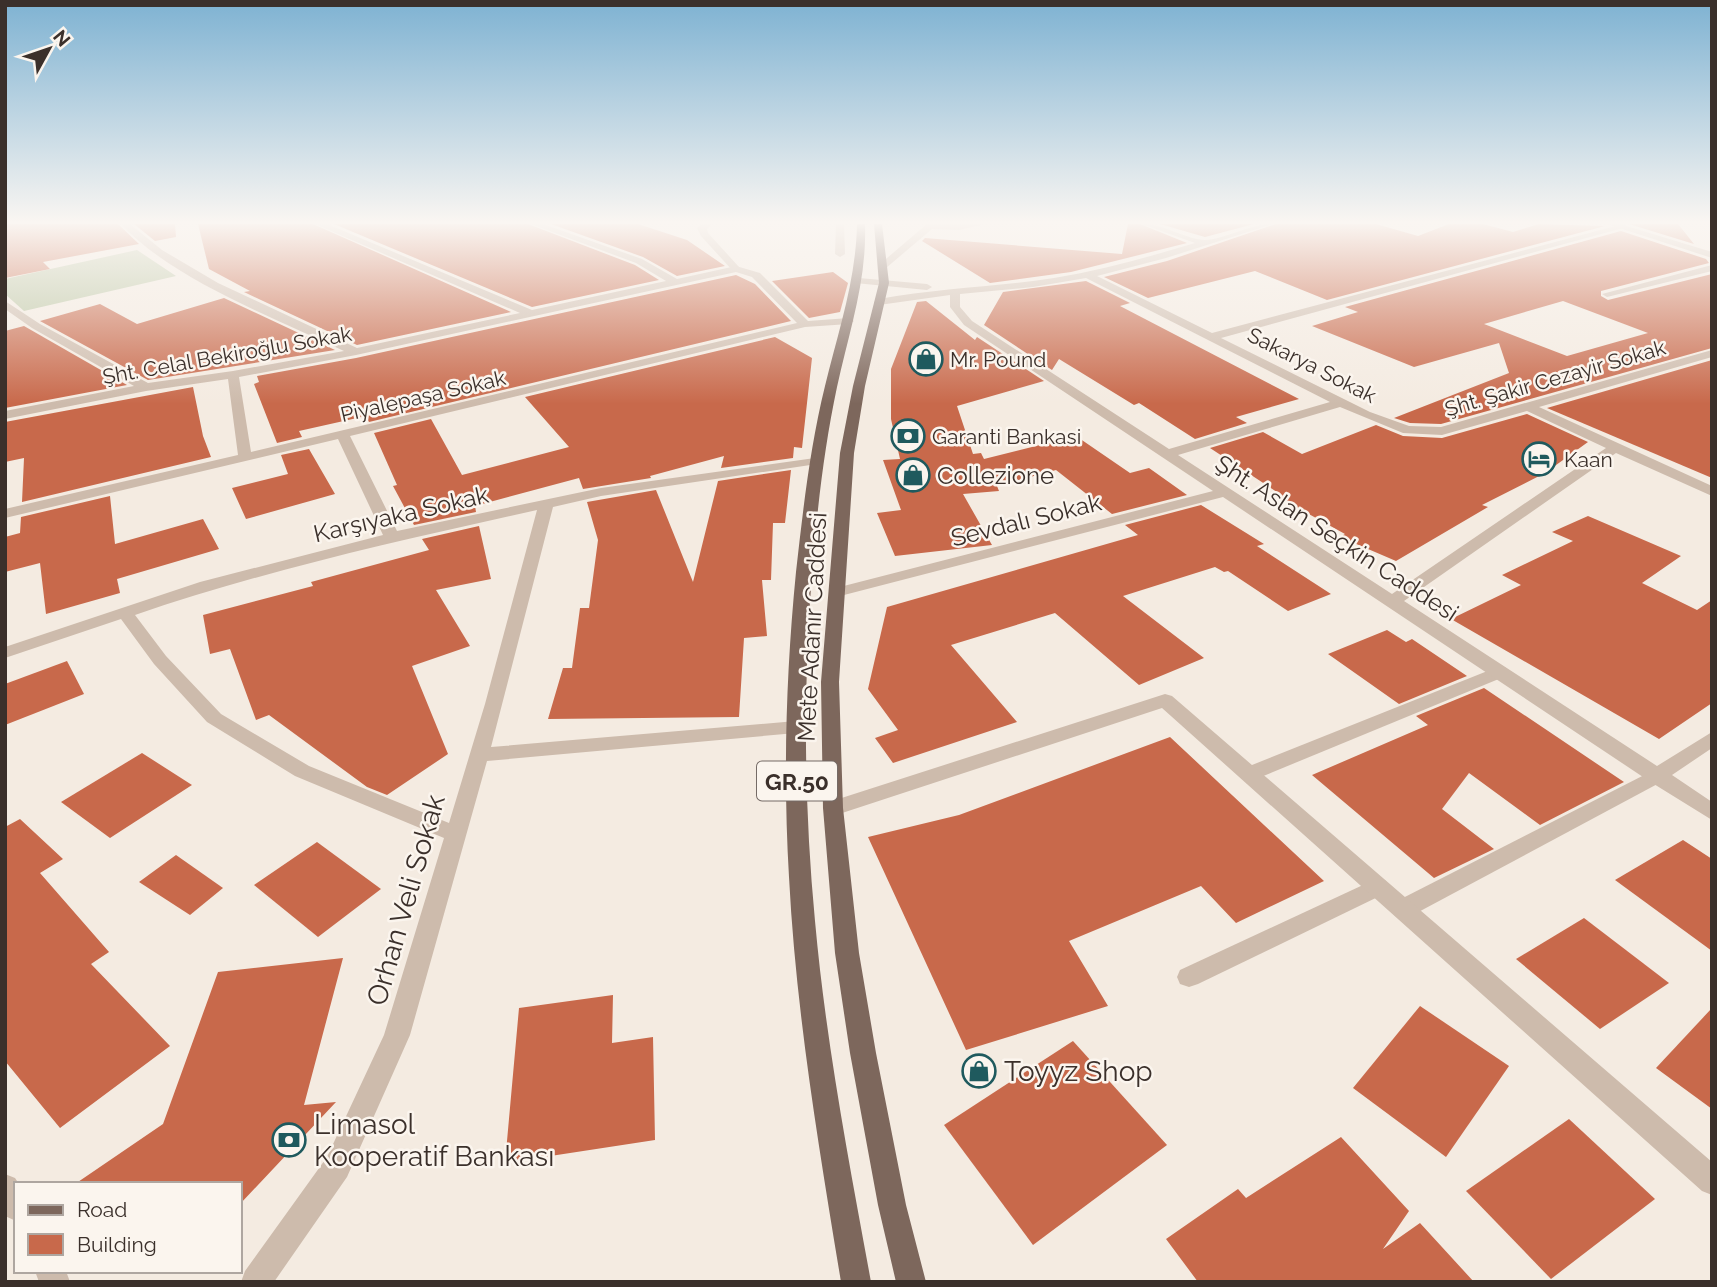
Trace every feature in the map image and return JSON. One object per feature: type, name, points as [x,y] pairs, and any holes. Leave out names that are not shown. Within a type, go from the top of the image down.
[{"type":"main road","name":"Mete Adanır Caddesi","points":[[856,1282],[829,1124],[808,969],[798,849],[795,694],[802,596],[817,460],[831,386],[858,284]]},
{"type":"main road","name":"Mete Adanır Caddesi","points":[[882,284],[847,453],[830,682],[834,808],[847,953],[892,1205],[911,1282]]},
{"type":"street","points":[[212,284],[356,352]]},
{"type":"street","points":[[460,284],[531,314]]},
{"type":"street","name":"Şht. Celal Bekiroğlu Sokak","points":[[5,415],[146,387],[356,352],[660,284]]},
{"type":"street","points":[[765,284],[805,324]]},
{"type":"street","points":[[865,284],[881,292],[1027,284]]},
{"type":"street","name":"Sakarya Sokak","points":[[1106,284],[1342,403],[1408,430]]},
{"type":"street","points":[[1212,337],[1403,284]]},
{"type":"street","points":[[1607,294],[1647,284]]},
{"type":"street","points":[[881,292],[955,290]]},
{"type":"street","name":"Şht. Aslan Seçkin Caddesi","points":[[955,290],[955,307],[968,323],[1712,812]]},
{"type":"street","points":[[5,303],[60,340],[146,387]]},
{"type":"street","name":"Piyalepaşa Sokak","points":[[5,514],[805,324],[849,321]]},
{"type":"street","name":"Şht. Şakir Cezayir Sokak","points":[[1408,430],[1442,432],[1712,353]]},
{"type":"street","points":[[233,374],[245,458]]},
{"type":"street","points":[[1166,454],[1342,403]]},
{"type":"street","points":[[1527,406],[1712,492]]},
{"type":"street","points":[[342,434],[392,537]]},
{"type":"street","points":[[1393,601],[1614,448]]},
{"type":"street","name":"Karşıyaka Sokak","points":[[5,653],[206,584],[392,537],[601,492],[817,460]]},
{"type":"street","name":"Sevdalı Sokak","points":[[838,592],[1226,492]]},
{"type":"street","name":"Orhan Veli Sokak","points":[[256,1282],[337,1167],[397,1035],[479,755],[546,505]]},
{"type":"street","points":[[124,612],[160,660],[214,718],[302,771],[456,834]]},
{"type":"street","points":[[1249,774],[1500,672]]},
{"type":"street","points":[[834,808],[1165,700],[1712,1181]]},
{"type":"street","points":[[479,755],[796,727]]},
{"type":"street","points":[[1403,909],[1656,776],[1712,739]]},
{"type":"street","points":[[1189,977],[1378,887]]},
{"type":"street","points":[[5,1188],[14,1204]]},
{"type":"green space","points":[[5,284],[141,284],[24,311],[5,294]]},
{"type":"building","points":[[237,284],[448,284],[511,312],[357,345],[244,292],[250,291]]},
{"type":"building","points":[[477,284],[640,284],[532,307]]},
{"type":"building","points":[[695,284],[755,284],[791,321],[369,422],[366,416],[299,431],[302,437],[277,443],[254,384],[259,382],[257,376],[356,358]]},
{"type":"building","points":[[775,284],[848,284],[840,312],[809,318]]},
{"type":"building","points":[[1063,284],[1092,284],[1130,303],[1120,306],[1299,399],[1236,417],[1247,423],[1195,439],[1139,403],[1134,405],[1059,359],[1052,370],[984,325],[1003,292]]},
{"type":"building","points":[[1119,284],[1203,284],[1148,298]]},
{"type":"building","points":[[1287,284],[1387,284],[1327,300]]},
{"type":"building","points":[[1428,284],[1628,284],[1601,291],[1601,296],[1608,300],[1672,284],[1712,284],[1712,348],[1441,424],[1410,423],[1394,418],[1509,373],[1499,343],[1414,367],[1312,326],[1358,312],[1345,307]],"holes":[[[1563,301],[1648,333],[1567,356],[1484,324]]]},
{"type":"building","points":[[224,298],[335,350],[148,380],[40,321],[100,304],[137,324]]},
{"type":"building","points":[[926,301],[975,340],[977,337],[1044,381],[957,406],[973,454],[981,453],[984,459],[1076,436],[1130,473],[1149,468],[1187,495],[1112,514],[1056,470],[997,486],[999,491],[963,494],[992,545],[895,556],[877,513],[901,510],[883,460],[900,459],[891,419],[891,369],[917,302]]},
{"type":"building","points":[[24,326],[127,385],[5,408],[5,331]]},
{"type":"building","points":[[775,337],[812,358],[802,448],[794,447],[793,458],[721,468],[724,456],[650,476],[651,478],[583,489],[579,478],[475,506],[476,512],[414,525],[393,486],[397,485],[374,433],[431,419],[462,475],[569,447],[525,397]]},
{"type":"building","points":[[1712,360],[1712,478],[1547,408]]},
{"type":"building","points":[[193,387],[203,436],[211,457],[22,502],[24,458],[5,462],[5,422]]},
{"type":"building","points":[[1527,414],[1588,442],[1545,473],[1482,505],[1488,507],[1396,561],[1340,537],[1345,534],[1278,497],[1283,496],[1210,448],[1263,432],[1302,454],[1376,425],[1403,436],[1442,438]]},
{"type":"building","points":[[309,449],[335,494],[246,519],[232,488],[288,474],[281,455]]},
{"type":"building","points":[[791,470],[785,523],[773,523],[771,580],[762,580],[767,636],[744,638],[739,717],[548,719],[563,668],[572,668],[580,608],[589,608],[598,540],[587,502],[656,490],[693,582],[718,481]]},
{"type":"building","points":[[110,496],[115,544],[203,519],[219,549],[117,579],[120,593],[46,614],[40,563],[5,572],[5,537],[20,533],[21,517]]},
{"type":"building","points":[[1201,505],[1264,544],[1257,546],[1331,594],[1288,611],[1228,571],[1224,572],[1215,567],[1123,596],[1204,658],[1139,685],[1055,613],[951,645],[1017,722],[893,763],[875,738],[898,730],[868,689],[887,607],[1138,535],[1125,525]]},
{"type":"building","points":[[1588,516],[1681,556],[1642,583],[1697,610],[1712,600],[1712,703],[1659,739],[1451,619],[1521,585],[1502,575],[1573,541],[1552,532]]},
{"type":"building","points":[[479,526],[491,579],[436,590],[470,646],[412,666],[448,754],[387,795],[367,787],[269,715],[256,720],[230,649],[210,654],[203,615],[313,586],[311,582],[429,550],[422,539]]},
{"type":"building","points":[[1387,630],[1406,642],[1412,639],[1467,676],[1399,704],[1328,654]]},
{"type":"building","points":[[67,661],[84,694],[5,725],[5,684]]},
{"type":"building","points":[[1484,688],[1624,782],[1540,825],[1469,773],[1442,809],[1494,849],[1434,878],[1312,775],[1428,725],[1416,716]]},
{"type":"building","points":[[1170,737],[1324,881],[1236,923],[1201,886],[1069,941],[1108,1006],[966,1050],[868,837],[959,815]]},
{"type":"building","points":[[142,753],[192,785],[110,838],[61,802]]},
{"type":"building","points":[[20,819],[63,859],[40,873],[109,952],[91,964],[170,1046],[60,1128],[5,1061],[5,827]]},
{"type":"building","points":[[1683,840],[1712,859],[1712,951],[1615,880]]},
{"type":"building","points":[[317,842],[381,889],[318,937],[254,885]]},
{"type":"building","points":[[176,855],[223,888],[190,915],[139,882]]},
{"type":"building","points":[[1584,918],[1669,983],[1600,1029],[1516,959]]},
{"type":"building","points":[[343,958],[304,1105],[336,1102],[242,1202],[242,1182],[78,1182],[163,1124],[218,972]]},
{"type":"building","points":[[613,995],[612,1043],[653,1037],[655,1140],[505,1163],[519,1008]]},
{"type":"building","points":[[1420,1006],[1509,1066],[1446,1157],[1353,1088]]},
{"type":"building","points":[[1712,1008],[1712,1109],[1656,1068]]},
{"type":"building","points":[[1073,1041],[1167,1145],[1033,1245],[944,1125]]},
{"type":"building","points":[[1569,1119],[1655,1199],[1551,1279],[1466,1191]]},
{"type":"building","points":[[1341,1137],[1409,1211],[1383,1249],[1420,1223],[1474,1282],[1198,1282],[1166,1239],[1238,1189],[1246,1198]]},
{"type":"place","name":"Mr. Pound","points":[[926,359]]},
{"type":"place","name":"Garanti Bankasi","points":[[908,436]]},
{"type":"place","name":"Kaan","points":[[1539,459]]},
{"type":"place","name":"Collezione","points":[[913,475]]},
{"type":"place","name":"Toyyz Shop","points":[[979,1071]]},
{"type":"place","name":"Limasol Kooperatif Bankası","points":[[289,1140]]}]
